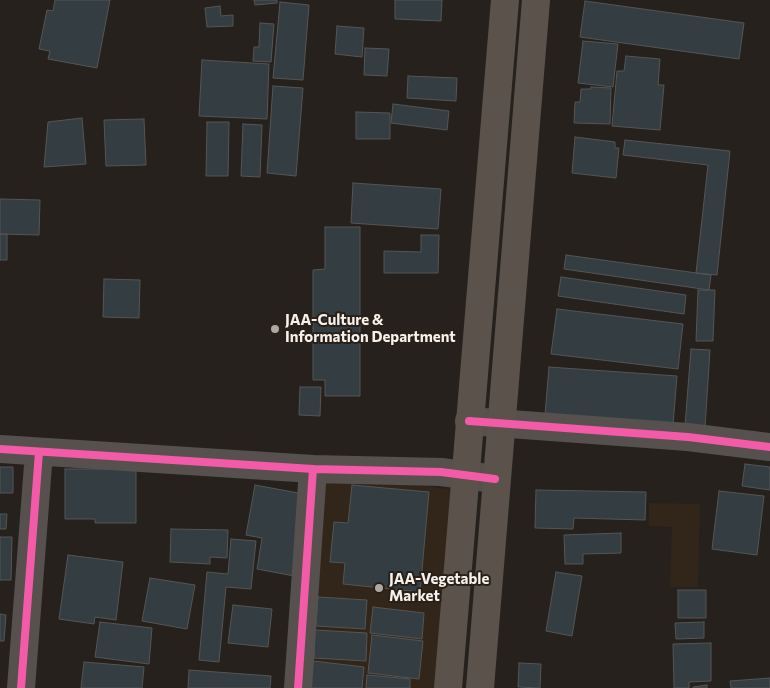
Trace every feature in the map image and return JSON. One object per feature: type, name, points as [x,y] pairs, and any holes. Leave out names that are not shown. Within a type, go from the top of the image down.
[{"type":"main road","points":[[448,688],[464,475],[505,0]]},
{"type":"main road","points":[[480,688],[495,479],[536,0]]},
{"type":"street","points":[[469,421],[688,437],[770,447]]},
{"type":"street","points":[[0,449],[312,469],[441,472],[495,479]]},
{"type":"street","points":[[21,688],[39,452]]},
{"type":"street","points":[[298,688],[312,469]]},
{"type":"shaded area","name":"JAA-Vegetable Market","points":[[320,474],[450,489],[441,688],[305,688]]},
{"type":"shaded area","points":[[649,503],[700,504],[698,587],[670,587],[672,527],[649,526]]},
{"type":"building","points":[[55,0],[110,0],[97,68],[48,59],[50,51],[39,49],[47,10],[53,11]]},
{"type":"building","points":[[254,0],[277,0],[277,3],[255,5]]},
{"type":"building","points":[[395,0],[442,0],[441,21],[395,19]]},
{"type":"building","points":[[585,1],[744,23],[739,59],[580,37]]},
{"type":"building","points":[[280,2],[309,5],[303,80],[273,78]]},
{"type":"building","points":[[220,6],[221,16],[233,15],[233,26],[207,27],[205,8]]},
{"type":"building","points":[[260,23],[274,24],[271,62],[253,61],[254,47],[259,47]]},
{"type":"building","points":[[337,26],[364,28],[362,57],[335,54]]},
{"type":"building","points":[[583,41],[618,44],[613,87],[578,83]]},
{"type":"building","points":[[365,48],[389,49],[387,76],[364,75]]},
{"type":"building","points":[[626,56],[660,59],[658,85],[664,85],[660,130],[612,126],[617,71],[624,71]]},
{"type":"building","points":[[202,60],[269,64],[267,119],[199,116]]},
{"type":"building","points":[[408,76],[457,78],[456,101],[407,98]]},
{"type":"building","points":[[273,86],[303,88],[296,176],[267,173]]},
{"type":"building","points":[[591,87],[611,88],[610,124],[574,123],[575,102],[580,102],[581,89],[591,89]]},
{"type":"building","points":[[393,104],[449,111],[447,130],[391,123]]},
{"type":"building","points":[[356,112],[390,113],[390,139],[356,139]]},
{"type":"building","points":[[82,118],[86,164],[44,167],[48,122]]},
{"type":"building","points":[[144,119],[146,165],[106,166],[104,120]]},
{"type":"building","points":[[207,122],[229,122],[228,176],[206,176]]},
{"type":"building","points":[[243,124],[262,125],[260,177],[241,176]]},
{"type":"building","points":[[575,137],[615,142],[615,148],[619,148],[616,178],[572,173]]},
{"type":"building","points":[[625,140],[730,151],[717,275],[696,273],[708,165],[623,155]]},
{"type":"building","points":[[353,183],[441,189],[438,229],[351,223]]},
{"type":"building","points":[[0,199],[40,200],[39,235],[0,234]]},
{"type":"building","points":[[325,227],[360,227],[360,396],[325,396],[325,380],[313,380],[313,270],[325,269]]},
{"type":"building","points":[[0,234],[7,234],[7,260],[0,260]]},
{"type":"building","points":[[421,235],[439,235],[438,273],[384,273],[384,251],[421,252]]},
{"type":"building","points":[[566,255],[711,275],[709,290],[564,269]]},
{"type":"building","points":[[561,277],[686,295],[684,314],[558,296]]},
{"type":"building","points":[[104,279],[140,280],[139,318],[103,317]]},
{"type":"building","points":[[698,290],[715,290],[713,341],[696,341]]},
{"type":"building","points":[[557,309],[683,324],[678,369],[551,354]]},
{"type":"building","points":[[691,349],[710,350],[705,428],[685,426]]},
{"type":"building","points":[[549,367],[677,376],[673,425],[545,415]]},
{"type":"building","points":[[300,387],[321,387],[320,416],[299,415]]},
{"type":"building","points":[[745,464],[770,467],[770,490],[742,486]]},
{"type":"building","points":[[0,467],[13,467],[13,493],[0,493]]},
{"type":"building","points":[[65,469],[136,469],[136,523],[95,523],[95,519],[65,519]]},
{"type":"building","points":[[255,485],[309,495],[294,576],[257,569],[262,538],[246,535]]},
{"type":"building","points":[[352,485],[429,492],[420,592],[343,584],[345,563],[330,562],[334,522],[348,523]]},
{"type":"building","points":[[536,490],[646,492],[645,520],[574,518],[573,529],[535,528]]},
{"type":"building","points":[[719,491],[764,496],[757,555],[712,549]]},
{"type":"building","points":[[0,514],[7,514],[6,529],[0,529]]},
{"type":"building","points":[[171,529],[228,530],[227,558],[210,557],[210,564],[170,562]]},
{"type":"building","points":[[621,533],[621,553],[583,554],[583,564],[565,564],[564,535]]},
{"type":"building","points":[[0,537],[12,537],[11,580],[0,580]]},
{"type":"building","points":[[231,539],[256,541],[251,589],[226,587],[219,662],[199,660],[207,572],[228,574]]},
{"type":"building","points":[[68,555],[123,562],[116,620],[95,617],[94,624],[59,619]]},
{"type":"building","points":[[556,572],[582,576],[572,636],[546,631]]},
{"type":"building","points":[[150,578],[195,585],[187,629],[142,621]]},
{"type":"building","points":[[678,590],[706,590],[706,618],[678,618]]},
{"type":"building","points":[[318,597],[367,600],[365,629],[316,626]]},
{"type":"building","points":[[233,605],[272,609],[268,647],[228,643]]},
{"type":"building","points":[[373,607],[424,613],[422,639],[370,633]]},
{"type":"building","points":[[0,614],[6,615],[4,641],[0,641]]},
{"type":"building","points":[[100,622],[152,628],[149,664],[95,657]]},
{"type":"building","points":[[704,622],[704,638],[676,639],[675,623]]},
{"type":"building","points":[[315,630],[367,633],[366,661],[314,658]]},
{"type":"building","points":[[372,635],[423,641],[419,679],[368,673]]},
{"type":"building","points":[[711,643],[711,681],[689,682],[689,688],[674,688],[673,644]]},
{"type":"building","points":[[313,661],[364,667],[362,688],[310,688]]},
{"type":"building","points":[[84,662],[144,667],[142,688],[81,688]]},
{"type":"building","points":[[519,663],[541,664],[540,688],[518,687]]},
{"type":"building","points":[[189,670],[271,676],[270,688],[188,688]]},
{"type":"building","points":[[367,675],[410,679],[410,688],[366,688]]},
{"type":"building","points":[[770,678],[770,688],[731,688],[730,681]]},
{"type":"building","points":[[707,685],[707,688],[693,688],[693,687]]},
{"type":"cycle path","points":[[469,421],[688,437],[770,447]]},
{"type":"cycle path","points":[[0,449],[313,469],[441,472],[495,479]]},
{"type":"cycle path","points":[[21,688],[39,452]]},
{"type":"cycle path","points":[[298,688],[313,469]]},
{"type":"place","name":"JAA-Culture & Information Department","points":[[275,329]]},
{"type":"place","name":"JAA-Vegetable Market","points":[[379,588]]}]
